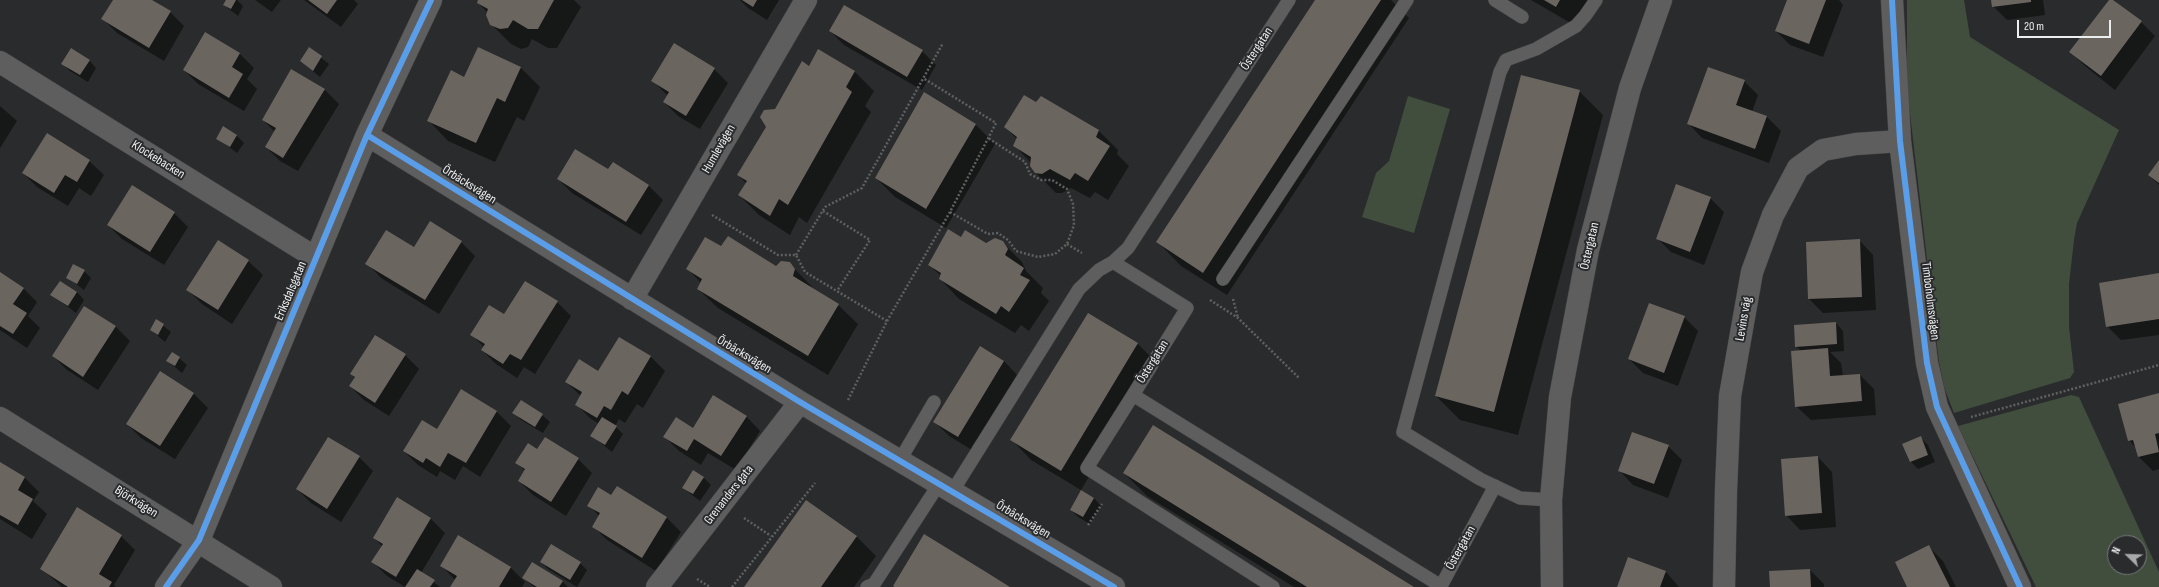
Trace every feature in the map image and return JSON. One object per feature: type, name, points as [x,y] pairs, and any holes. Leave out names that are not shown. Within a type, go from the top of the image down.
[{"type":"street","name":"Eriksdalsgatan","points":[[166,587],[198,540],[367,135],[431,0]]},
{"type":"street","name":"Humlevägen","points":[[632,299],[806,0]]},
{"type":"street","name":"Östergatan","points":[[1552,587],[1551,500],[1560,397],[1588,250],[1630,88],[1661,0]]},
{"type":"street","name":"Timboholmsvägen","points":[[1892,0],[1900,141],[1927,363],[1937,407],[2020,587]]},
{"type":"street","name":"Klockebacken","points":[[0,62],[316,258]]},
{"type":"street","name":"Örbäcksvägen","points":[[367,135],[800,402],[1114,587]]},
{"type":"street","name":"Levins väg","points":[[1724,587],[1725,498],[1730,396],[1752,272],[1773,215],[1798,168],[1823,150],[1856,144],[1900,141]]},
{"type":"street","name":"Grenanders gata","points":[[657,587],[800,402]]},
{"type":"street","name":"Björkvägen","points":[[0,418],[272,587]]},
{"type":"lane","name":"Östergatan","points":[[867,587],[874,584],[946,488],[1079,289],[1099,270],[1113,262],[1128,248],[1289,0]]},
{"type":"lane","points":[[1223,280],[1407,0]]},
{"type":"lane","points":[[1495,0],[1522,17]]},
{"type":"lane","points":[[1551,500],[1520,498],[1480,479],[1403,432],[1500,72],[1506,60],[1536,49],[1576,26],[1596,0]]},
{"type":"lane","points":[[1113,262],[1187,308]]},
{"type":"lane","name":"Östergatan","points":[[1187,308],[1133,395],[1442,586],[1495,486]]},
{"type":"lane","points":[[1133,395],[1087,468],[1273,587]]},
{"type":"lane","points":[[900,460],[934,402]]},
{"type":"path","points":[[796,255],[825,207],[862,188],[943,43]]},
{"type":"path","points":[[845,407],[887,322],[950,212],[996,123],[923,78]]},
{"type":"path","points":[[950,212],[988,234],[998,233],[1008,240],[1016,251],[1038,257],[1055,254],[1067,244],[1074,225],[1073,204],[1067,189],[1052,180],[1041,180],[1030,174],[1025,162],[988,138]]},
{"type":"path","points":[[822,211],[870,240],[837,291]]},
{"type":"path","points":[[708,213],[778,255],[796,255]]},
{"type":"path","points":[[796,255],[805,272],[887,322]]},
{"type":"path","points":[[1187,308],[1206,298],[1238,318],[1299,378]]},
{"type":"path","points":[[1945,424],[2159,364]]},
{"type":"path","points":[[732,587],[771,536],[815,483]]},
{"type":"path","points":[[742,516],[771,536]]},
{"type":"path","points":[[695,577],[710,587]]},
{"type":"green space","points":[[1907,0],[1964,0],[1970,37],[2119,130],[2077,223],[2069,284],[2069,327],[2074,372],[2070,378],[1954,413],[1944,387],[1939,362],[1907,88]]},
{"type":"green space","points":[[1408,96],[1450,109],[1414,233],[1362,217],[1376,173],[1389,161]]},
{"type":"green space","points":[[2071,395],[2079,397],[2142,535],[2107,535],[2107,575],[2147,575],[2147,546],[2159,572],[2159,587],[2036,587],[1958,426]]},
{"type":"building","points":[[113,0],[152,0],[171,11],[149,48],[101,19]]},
{"type":"building","points":[[226,0],[236,0],[231,9],[223,5]]},
{"type":"building","points":[[308,0],[337,0],[327,14]]},
{"type":"building","points":[[478,0],[554,0],[538,29],[528,29],[513,20],[508,28],[500,29],[490,25],[486,15],[488,9],[477,3]]},
{"type":"building","points":[[742,0],[757,0],[753,7]]},
{"type":"building","points":[[1315,0],[1381,0],[1203,273],[1156,242]]},
{"type":"building","points":[[1544,0],[1560,0],[1556,7]]},
{"type":"building","points":[[1787,0],[1826,0],[1809,44],[1775,31]]},
{"type":"building","points":[[1991,0],[2031,0],[2031,2],[1992,7]]},
{"type":"building","points":[[2109,0],[2113,0],[2142,21],[2101,76],[2069,52]]},
{"type":"building","points":[[844,5],[923,50],[907,77],[829,31]]},
{"type":"building","points":[[205,32],[240,53],[232,67],[243,74],[229,98],[183,70]]},
{"type":"building","points":[[674,43],[715,68],[686,116],[663,102],[669,92],[651,81]]},
{"type":"building","points":[[309,47],[322,56],[313,71],[300,61]]},
{"type":"building","points":[[478,47],[521,67],[505,102],[497,98],[476,143],[427,121],[451,70],[464,77]]},
{"type":"building","points":[[71,48],[90,60],[80,75],[61,64]]},
{"type":"building","points":[[818,49],[855,71],[846,87],[852,92],[788,205],[779,199],[770,216],[738,195],[747,181],[737,175],[766,127],[760,117],[764,110],[775,109],[802,61],[809,66]]},
{"type":"building","points":[[1708,67],[1745,80],[1736,105],[1767,116],[1755,149],[1687,124]]},
{"type":"building","points":[[291,69],[325,89],[283,158],[265,147],[276,128],[262,120]]},
{"type":"building","points":[[1521,75],[1580,90],[1494,412],[1435,396]]},
{"type":"building","points":[[924,92],[976,124],[926,209],[875,178]]},
{"type":"building","points":[[1024,95],[1036,102],[1041,96],[1099,130],[1096,137],[1110,146],[1088,181],[1075,173],[1070,180],[1050,169],[1042,174],[1035,173],[1030,166],[1031,157],[1013,146],[1017,137],[1004,127]]},
{"type":"building","points":[[223,126],[237,135],[230,147],[216,139]]},
{"type":"building","points":[[47,133],[90,160],[77,182],[65,175],[54,193],[22,173]]},
{"type":"building","points":[[575,149],[608,169],[613,162],[649,185],[626,222],[557,179]]},
{"type":"building","points":[[2159,160],[2159,183],[2148,175]]},
{"type":"building","points":[[1676,184],[1711,197],[1690,252],[1656,239]]},
{"type":"building","points":[[132,185],[175,212],[150,252],[107,225]]},
{"type":"building","points":[[430,221],[462,241],[425,300],[365,264],[386,230],[414,247]]},
{"type":"building","points":[[948,229],[961,237],[965,230],[986,243],[995,238],[1003,241],[1008,249],[1005,255],[1024,268],[1020,275],[1030,280],[1009,312],[1001,306],[996,314],[939,279],[941,273],[928,265]]},
{"type":"building","points":[[728,236],[776,266],[781,261],[790,262],[795,269],[793,276],[839,304],[808,356],[697,289],[702,279],[686,269],[705,237],[721,246]]},
{"type":"building","points":[[1860,239],[1862,297],[1808,299],[1806,242]]},
{"type":"building","points":[[218,240],[249,260],[218,310],[186,290]]},
{"type":"building","points":[[73,264],[85,270],[77,284],[66,278]]},
{"type":"building","points":[[0,272],[24,288],[13,304],[27,313],[13,334],[0,326]]},
{"type":"building","points":[[2159,273],[2159,319],[2106,327],[2099,283]]},
{"type":"building","points":[[60,281],[77,292],[68,306],[50,295]]},
{"type":"building","points":[[525,281],[558,301],[521,360],[510,354],[503,364],[481,350],[485,344],[470,335],[489,305],[504,314]]},
{"type":"building","points":[[1649,303],[1685,316],[1664,373],[1628,359]]},
{"type":"building","points":[[84,306],[116,326],[83,377],[52,356]]},
{"type":"building","points":[[1088,313],[1138,343],[1061,471],[1010,440]]},
{"type":"building","points":[[156,319],[164,324],[158,335],[150,330]]},
{"type":"building","points":[[1836,322],[1837,344],[1795,347],[1794,325]]},
{"type":"building","points":[[375,335],[406,354],[375,403],[349,386],[355,377],[350,374]]},
{"type":"building","points":[[619,337],[651,356],[628,395],[622,391],[611,410],[604,406],[597,418],[575,405],[582,392],[565,382],[579,359],[598,371]]},
{"type":"building","points":[[980,346],[1004,361],[958,437],[933,422]]},
{"type":"building","points":[[1828,348],[1830,376],[1860,374],[1862,401],[1795,407],[1791,351]]},
{"type":"building","points":[[172,352],[180,357],[175,366],[166,361]]},
{"type":"building","points":[[160,371],[194,393],[160,446],[126,424]]},
{"type":"building","points":[[461,389],[497,411],[466,463],[448,453],[440,467],[426,458],[423,463],[403,451],[422,420],[437,429]]},
{"type":"building","points":[[2159,393],[2159,433],[2155,434],[2159,452],[2138,457],[2133,440],[2128,441],[2118,404]]},
{"type":"building","points":[[713,395],[747,416],[721,456],[694,439],[687,451],[663,437],[676,417],[693,428]]},
{"type":"building","points":[[521,400],[543,414],[535,427],[512,413]]},
{"type":"building","points":[[602,417],[617,426],[605,445],[590,436]]},
{"type":"building","points":[[1153,425],[1414,587],[1307,587],[1123,473]]},
{"type":"building","points":[[1632,432],[1669,445],[1654,484],[1618,471]]},
{"type":"building","points":[[1921,436],[1928,455],[1910,462],[1902,444]]},
{"type":"building","points":[[328,437],[360,456],[327,509],[296,489]]},
{"type":"building","points":[[545,437],[579,458],[551,502],[518,481],[525,469],[515,463],[528,443],[537,449]]},
{"type":"building","points":[[1818,456],[1822,513],[1785,516],[1781,459]]},
{"type":"building","points":[[0,462],[25,477],[18,490],[33,499],[18,525],[0,515]]},
{"type":"building","points":[[693,470],[704,477],[693,494],[682,488]]},
{"type":"building","points":[[617,486],[667,517],[642,558],[592,527],[600,513],[587,506],[598,487],[611,495]]},
{"type":"building","points":[[1081,490],[1094,498],[1083,517],[1070,510]]},
{"type":"building","points":[[397,497],[431,518],[396,577],[371,562],[383,544],[373,538]]},
{"type":"building","points":[[806,500],[857,536],[821,587],[744,587]]},
{"type":"building","points":[[77,507],[122,535],[99,574],[112,582],[109,587],[68,587],[40,569]]},
{"type":"building","points":[[924,534],[1010,587],[893,586]]},
{"type":"building","points":[[458,535],[511,567],[499,587],[450,587],[457,576],[440,566]]},
{"type":"building","points":[[551,544],[581,562],[570,580],[540,562]]},
{"type":"building","points":[[1929,545],[1950,587],[1907,587],[1895,562]]},
{"type":"building","points":[[1628,557],[1666,571],[1660,587],[1617,587]]},
{"type":"building","points":[[532,562],[563,581],[559,587],[537,587],[522,578]]},
{"type":"building","points":[[417,569],[435,580],[430,587],[405,587]]},
{"type":"building","points":[[1810,569],[1811,587],[1770,587],[1769,571]]},
{"type":"cycle path","points":[[166,587],[199,540],[367,135],[431,0]]},
{"type":"cycle path","points":[[1892,0],[1900,141],[1927,363],[1937,407],[2020,587]]},
{"type":"cycle path","points":[[367,135],[800,402],[1114,587]]}]
